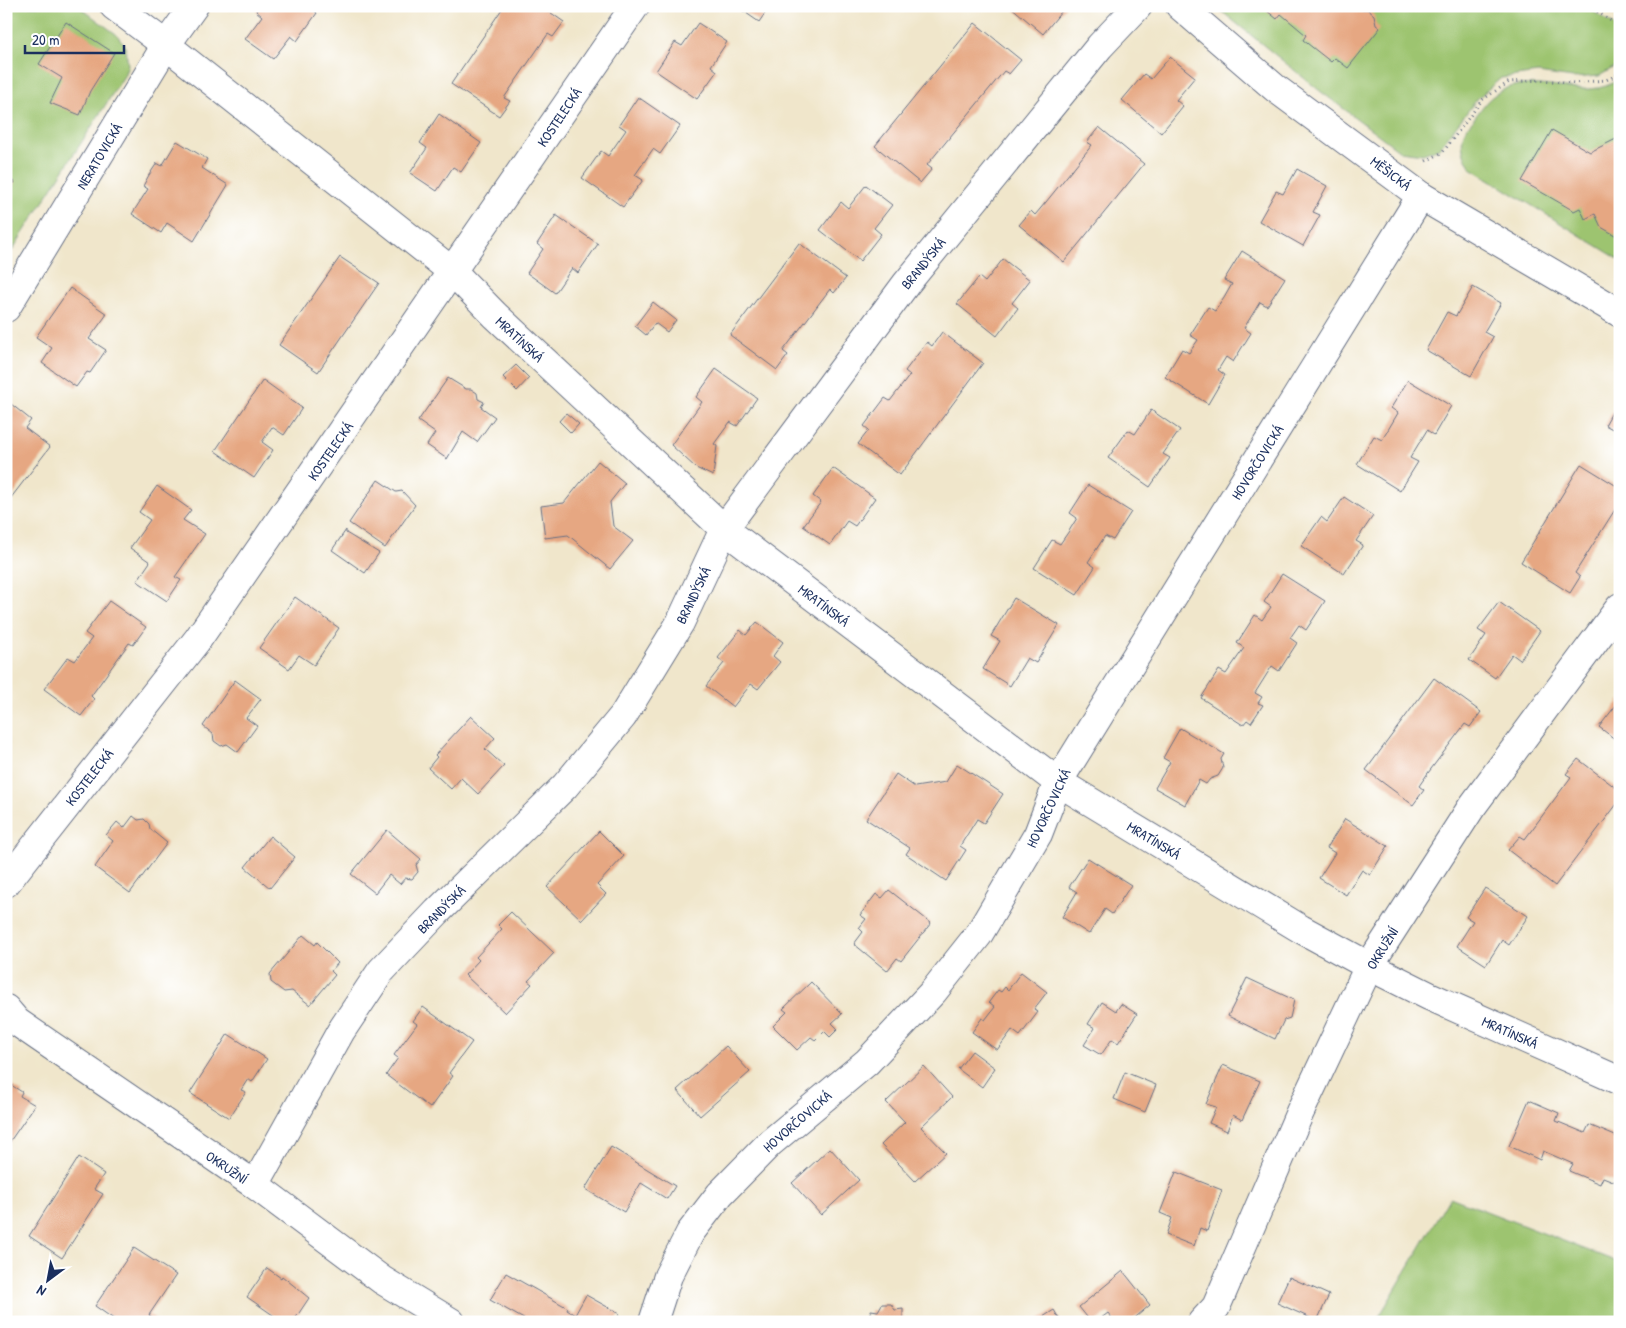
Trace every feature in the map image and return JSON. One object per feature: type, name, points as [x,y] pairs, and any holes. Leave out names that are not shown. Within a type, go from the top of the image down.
[{"type":"street","name":"MRATÍNSKÁ","points":[[114,6],[453,272],[502,322],[724,529],[1058,782],[1301,929],[1369,966],[1429,996],[1620,1081]]},
{"type":"street","name":"NERATOVICKÁ","points":[[6,308],[166,45],[194,6]]},
{"type":"street","name":"KOSTELECKÁ","points":[[6,882],[198,639],[635,6]]},
{"type":"street","name":"BRANDÝSKÁ","points":[[255,1185],[341,1031],[381,972],[437,912],[565,786],[623,716],[680,623],[724,529],[906,284],[1100,46],[1138,6]]},
{"type":"street","name":"MĚŠICKÁ","points":[[1180,6],[1275,88],[1421,196],[1620,313]]},
{"type":"street","name":"HOVORČOVICKÁ","points":[[653,1322],[668,1276],[690,1233],[720,1194],[770,1143],[867,1062],[933,992],[979,934],[1038,834],[1058,782],[1421,196]]},
{"type":"street","name":"OKRUŽNÍ","points":[[1202,1322],[1216,1307],[1300,1112],[1369,966],[1472,808],[1620,607]]},
{"type":"street","name":"OKRUŽNÍ","points":[[6,1009],[24,1027],[255,1185],[382,1280],[451,1322]]},
{"type":"path","points":[[1590,6],[1620,27]]},
{"type":"path","points":[[1393,174],[1404,160],[1427,161],[1443,152],[1482,100],[1509,82],[1540,80],[1574,83],[1606,80],[1620,73]]},
{"type":"green space","points":[[6,6],[78,6],[116,34],[125,45],[128,65],[124,76],[6,260]]},
{"type":"green space","points":[[1215,6],[1585,6],[1620,29],[1620,64],[1599,76],[1573,78],[1538,73],[1501,78],[1478,98],[1439,148],[1423,154],[1400,151],[1320,91]]},
{"type":"green space","points":[[1620,78],[1620,260],[1471,168],[1462,143],[1468,126],[1482,107],[1493,96],[1506,89],[1519,85],[1534,85],[1592,89],[1606,86]]},
{"type":"green space","points":[[1450,1197],[1620,1263],[1620,1322],[1376,1322]]},
{"type":"building","points":[[259,6],[309,6],[317,13],[297,41],[291,36],[273,59],[245,39],[262,16],[256,11]]},
{"type":"building","points":[[504,6],[541,6],[564,22],[553,37],[548,34],[504,98],[510,101],[499,116],[451,84]]},
{"type":"building","points":[[736,6],[770,6],[759,22]]},
{"type":"building","points":[[1010,6],[1066,6],[1043,34]]},
{"type":"building","points":[[1261,6],[1353,6],[1357,9],[1367,9],[1374,15],[1376,25],[1380,28],[1348,68],[1335,58],[1331,62],[1303,40],[1306,35],[1281,14],[1277,19]]},
{"type":"building","points":[[66,22],[114,53],[90,91],[80,115],[50,103],[62,78],[39,64]]},
{"type":"building","points":[[698,23],[727,42],[711,66],[717,71],[697,99],[656,71],[675,42],[682,46]]},
{"type":"building","points":[[975,23],[1021,60],[1009,74],[1004,71],[927,165],[932,169],[920,183],[875,146]]},
{"type":"building","points":[[1170,57],[1195,77],[1176,100],[1183,106],[1161,133],[1122,100],[1144,74],[1151,79]]},
{"type":"building","points":[[638,97],[680,126],[660,154],[653,149],[635,175],[643,180],[623,207],[582,178],[601,151],[608,156],[626,130],[619,125]]},
{"type":"building","points":[[439,114],[481,143],[461,172],[453,167],[437,191],[410,173],[427,148],[420,143]]},
{"type":"building","points":[[1099,127],[1144,164],[1064,262],[1019,225],[1031,211],[1035,215],[1046,202],[1092,145],[1087,142]]},
{"type":"building","points":[[1552,130],[1590,152],[1620,137],[1620,238],[1601,227],[1595,214],[1585,219],[1580,208],[1574,211],[1522,181]]},
{"type":"building","points":[[177,141],[207,159],[202,168],[228,185],[194,241],[167,223],[161,233],[132,214],[148,189],[143,186],[149,175],[157,163],[162,166]]},
{"type":"building","points":[[1297,169],[1327,186],[1313,212],[1320,215],[1303,246],[1259,221],[1276,191],[1283,194]]},
{"type":"building","points":[[6,176],[15,182],[6,196]]},
{"type":"building","points":[[866,185],[892,205],[874,228],[881,234],[860,261],[820,230],[841,202],[848,208]]},
{"type":"building","points":[[556,215],[598,244],[578,273],[572,268],[555,293],[527,273],[543,249],[537,244]]},
{"type":"building","points":[[799,243],[846,278],[834,293],[830,289],[783,351],[788,355],[777,370],[730,335]]},
{"type":"building","points":[[1242,251],[1285,278],[1267,306],[1260,302],[1244,328],[1251,333],[1233,362],[1226,357],[1218,370],[1225,375],[1208,404],[1165,377],[1182,349],[1189,353],[1198,340],[1190,335],[1208,307],[1215,311],[1224,298],[1232,284],[1224,280]]},
{"type":"building","points":[[340,257],[379,283],[318,372],[279,345]]},
{"type":"building","points":[[1003,259],[1030,280],[1012,303],[1018,308],[997,336],[957,304],[979,277],[985,282]]},
{"type":"building","points":[[1473,287],[1501,303],[1484,332],[1493,337],[1471,376],[1426,350],[1447,312],[1456,316]]},
{"type":"building","points":[[70,288],[107,314],[89,339],[106,350],[90,373],[87,372],[76,387],[42,363],[52,348],[36,337]]},
{"type":"building","points":[[653,302],[676,320],[667,332],[655,323],[646,335],[635,326]]},
{"type":"building","points":[[942,332],[983,363],[900,475],[858,444],[869,430],[864,426],[885,398],[890,401],[910,375],[905,371],[927,342],[932,346]]},
{"type":"building","points":[[516,365],[529,378],[517,391],[503,377]]},
{"type":"building","points":[[716,369],[757,398],[737,426],[730,422],[714,444],[717,446],[713,476],[696,468],[671,445],[702,402],[696,397]]},
{"type":"building","points":[[448,378],[466,389],[471,389],[477,393],[478,399],[484,402],[481,407],[495,417],[477,442],[463,432],[447,459],[427,445],[435,433],[418,421]]},
{"type":"building","points":[[263,380],[302,408],[284,435],[272,427],[262,442],[273,450],[254,478],[215,451]]},
{"type":"building","points":[[1408,380],[1451,406],[1434,435],[1427,430],[1410,458],[1418,462],[1400,491],[1357,464],[1374,436],[1382,440],[1398,413],[1391,408]]},
{"type":"building","points":[[1620,398],[1620,433],[1605,425]]},
{"type":"building","points":[[6,400],[31,420],[25,428],[50,447],[10,499],[6,497]]},
{"type":"building","points":[[1151,410],[1180,430],[1163,454],[1170,458],[1150,487],[1108,458],[1128,430],[1135,434]]},
{"type":"building","points":[[566,413],[579,424],[571,433],[559,421]]},
{"type":"building","points":[[598,461],[625,483],[610,502],[613,526],[633,541],[610,569],[568,535],[545,538],[541,506],[564,503]]},
{"type":"building","points":[[1581,464],[1620,488],[1620,510],[1616,508],[1575,573],[1580,577],[1570,593],[1521,562]]},
{"type":"building","points":[[833,468],[875,498],[855,526],[847,521],[830,545],[803,526],[821,502],[813,496]]},
{"type":"building","points":[[378,480],[396,492],[402,491],[415,505],[385,548],[349,523]]},
{"type":"building","points":[[1088,485],[1131,512],[1113,540],[1105,536],[1088,562],[1095,567],[1077,595],[1034,568],[1052,540],[1060,544],[1069,531],[1077,518],[1070,513]]},
{"type":"building","points":[[157,486],[191,510],[183,520],[205,534],[175,577],[181,580],[167,601],[137,581],[150,562],[130,548],[150,520],[139,512]]},
{"type":"building","points":[[1344,497],[1373,516],[1356,541],[1363,545],[1344,574],[1301,546],[1321,517],[1327,522]]},
{"type":"building","points":[[346,530],[346,533],[379,553],[365,573],[332,550]]},
{"type":"building","points":[[1282,574],[1325,601],[1306,630],[1299,625],[1290,638],[1297,643],[1279,671],[1272,666],[1255,693],[1262,697],[1258,703],[1263,705],[1251,723],[1247,720],[1243,725],[1201,698],[1219,670],[1226,674],[1244,648],[1237,643],[1255,615],[1262,620],[1271,607],[1264,602]]},
{"type":"building","points":[[295,597],[339,628],[314,665],[299,655],[289,669],[259,648]]},
{"type":"building","points":[[1014,598],[1059,625],[1036,663],[1027,658],[1010,686],[983,669],[1000,641],[991,636]]},
{"type":"building","points":[[109,601],[146,627],[133,645],[129,643],[91,696],[94,699],[81,716],[44,689],[68,657],[75,661],[92,638],[85,633]]},
{"type":"building","points":[[1499,602],[1540,631],[1520,660],[1512,654],[1495,678],[1469,660],[1486,635],[1478,630]]},
{"type":"building","points":[[757,622],[783,642],[773,656],[780,662],[758,689],[751,684],[733,707],[706,686],[724,663],[718,658],[740,630],[746,635]]},
{"type":"building","points":[[1434,678],[1481,712],[1470,727],[1465,724],[1428,773],[1419,786],[1424,790],[1413,805],[1366,770]]},
{"type":"building","points":[[235,680],[261,699],[246,718],[257,726],[238,752],[227,744],[221,746],[214,741],[213,734],[203,726]]},
{"type":"building","points":[[1620,700],[1620,743],[1599,727]]},
{"type":"building","points":[[471,716],[495,738],[485,749],[504,766],[478,794],[461,778],[451,789],[428,768],[437,757],[435,755]]},
{"type":"building","points":[[1180,728],[1224,754],[1221,759],[1223,768],[1218,776],[1210,779],[1206,784],[1199,780],[1185,805],[1155,788],[1170,762],[1163,758]]},
{"type":"building","points":[[1578,759],[1620,791],[1620,800],[1555,886],[1508,850],[1520,836],[1525,839],[1571,777],[1566,774]]},
{"type":"building","points":[[957,764],[1003,794],[984,823],[977,819],[960,846],[966,850],[946,881],[906,854],[910,848],[866,819],[896,774],[915,787],[946,782]]},
{"type":"building","points":[[133,816],[138,820],[144,819],[149,824],[150,829],[167,843],[130,893],[95,867],[113,841],[106,835],[117,822],[124,828]]},
{"type":"building","points":[[1345,819],[1388,846],[1370,875],[1362,870],[1346,895],[1319,878],[1335,853],[1327,848]]},
{"type":"building","points":[[387,830],[421,859],[416,865],[418,872],[412,879],[405,878],[400,884],[389,875],[375,893],[351,874]]},
{"type":"building","points":[[599,831],[624,856],[597,885],[606,894],[582,920],[547,887]]},
{"type":"building","points":[[270,836],[295,857],[270,888],[245,867]]},
{"type":"building","points":[[1088,858],[1131,885],[1112,914],[1105,909],[1089,934],[1062,917],[1077,892],[1069,887]]},
{"type":"building","points":[[1485,888],[1528,916],[1509,945],[1502,940],[1486,965],[1457,946],[1473,921],[1466,917]]},
{"type":"building","points":[[889,890],[931,923],[901,961],[897,958],[887,971],[854,944],[863,932],[859,928],[866,919],[860,915],[876,894],[882,898]]},
{"type":"building","points":[[511,912],[554,953],[528,981],[532,984],[505,1013],[465,975],[479,960],[476,957],[502,929],[498,925]]},
{"type":"building","points":[[303,935],[315,945],[317,942],[338,963],[331,971],[335,975],[310,1005],[292,991],[284,992],[271,982],[270,974]]},
{"type":"building","points":[[1021,972],[1047,992],[1034,1009],[1038,1012],[1020,1036],[1012,1030],[997,1050],[972,1032],[982,1018],[985,1020],[995,1007],[989,1002],[998,990],[1001,992],[1005,987],[1008,990]]},
{"type":"building","points":[[1247,978],[1294,1000],[1290,1018],[1284,1020],[1275,1039],[1228,1016]]},
{"type":"building","points":[[811,982],[842,1014],[832,1023],[838,1029],[830,1037],[824,1031],[815,1040],[811,1037],[797,1050],[773,1026],[787,1012],[783,1009]]},
{"type":"building","points":[[1102,1002],[1116,1011],[1121,1004],[1137,1014],[1118,1043],[1112,1039],[1101,1055],[1084,1045],[1095,1028],[1088,1024]]},
{"type":"building","points":[[423,1007],[472,1042],[449,1073],[453,1076],[430,1108],[386,1075],[398,1058],[394,1055],[417,1024],[413,1021]]},
{"type":"building","points":[[228,1034],[267,1059],[252,1082],[248,1079],[241,1090],[246,1092],[229,1118],[190,1093]]},
{"type":"building","points":[[726,1046],[750,1072],[700,1116],[677,1090]]},
{"type":"building","points":[[972,1051],[995,1068],[982,1087],[958,1069]]},
{"type":"building","points":[[1223,1065],[1260,1081],[1242,1120],[1233,1115],[1227,1131],[1209,1123],[1216,1107],[1206,1104]]},
{"type":"building","points":[[924,1066],[952,1097],[921,1127],[946,1153],[915,1181],[881,1145],[905,1122],[886,1102]]},
{"type":"building","points":[[1125,1072],[1156,1085],[1145,1112],[1114,1099]]},
{"type":"building","points":[[8,1083],[22,1092],[20,1096],[35,1105],[6,1147]]},
{"type":"building","points":[[1529,1100],[1559,1113],[1556,1121],[1585,1133],[1589,1125],[1620,1138],[1616,1146],[1620,1147],[1620,1193],[1615,1191],[1618,1183],[1603,1177],[1600,1184],[1569,1171],[1573,1164],[1543,1151],[1540,1160],[1509,1146]]},
{"type":"building","points":[[611,1147],[675,1186],[667,1199],[641,1183],[624,1212],[585,1189]]},
{"type":"building","points":[[830,1148],[859,1180],[821,1215],[792,1183]]},
{"type":"building","points":[[79,1157],[104,1174],[94,1189],[103,1194],[62,1258],[29,1236]]},
{"type":"building","points":[[1176,1172],[1222,1190],[1207,1231],[1200,1228],[1194,1246],[1166,1235],[1172,1218],[1160,1213]]},
{"type":"building","points":[[134,1248],[176,1275],[149,1315],[158,1322],[118,1322],[95,1306]]},
{"type":"building","points":[[267,1268],[281,1278],[282,1276],[309,1298],[293,1322],[283,1322],[247,1297]]},
{"type":"building","points":[[1123,1271],[1150,1305],[1130,1322],[1115,1322],[1108,1313],[1096,1322],[1091,1322],[1079,1307]]},
{"type":"building","points":[[506,1273],[568,1308],[567,1310],[575,1315],[586,1295],[620,1314],[616,1322],[529,1322],[490,1300]]},
{"type":"building","points":[[1289,1277],[1329,1295],[1317,1321],[1277,1303]]},
{"type":"building","points":[[882,1304],[891,1304],[895,1310],[903,1309],[903,1322],[871,1322],[871,1310],[878,1311]]},
{"type":"building","points":[[1054,1310],[1061,1322],[1035,1322]]}]
